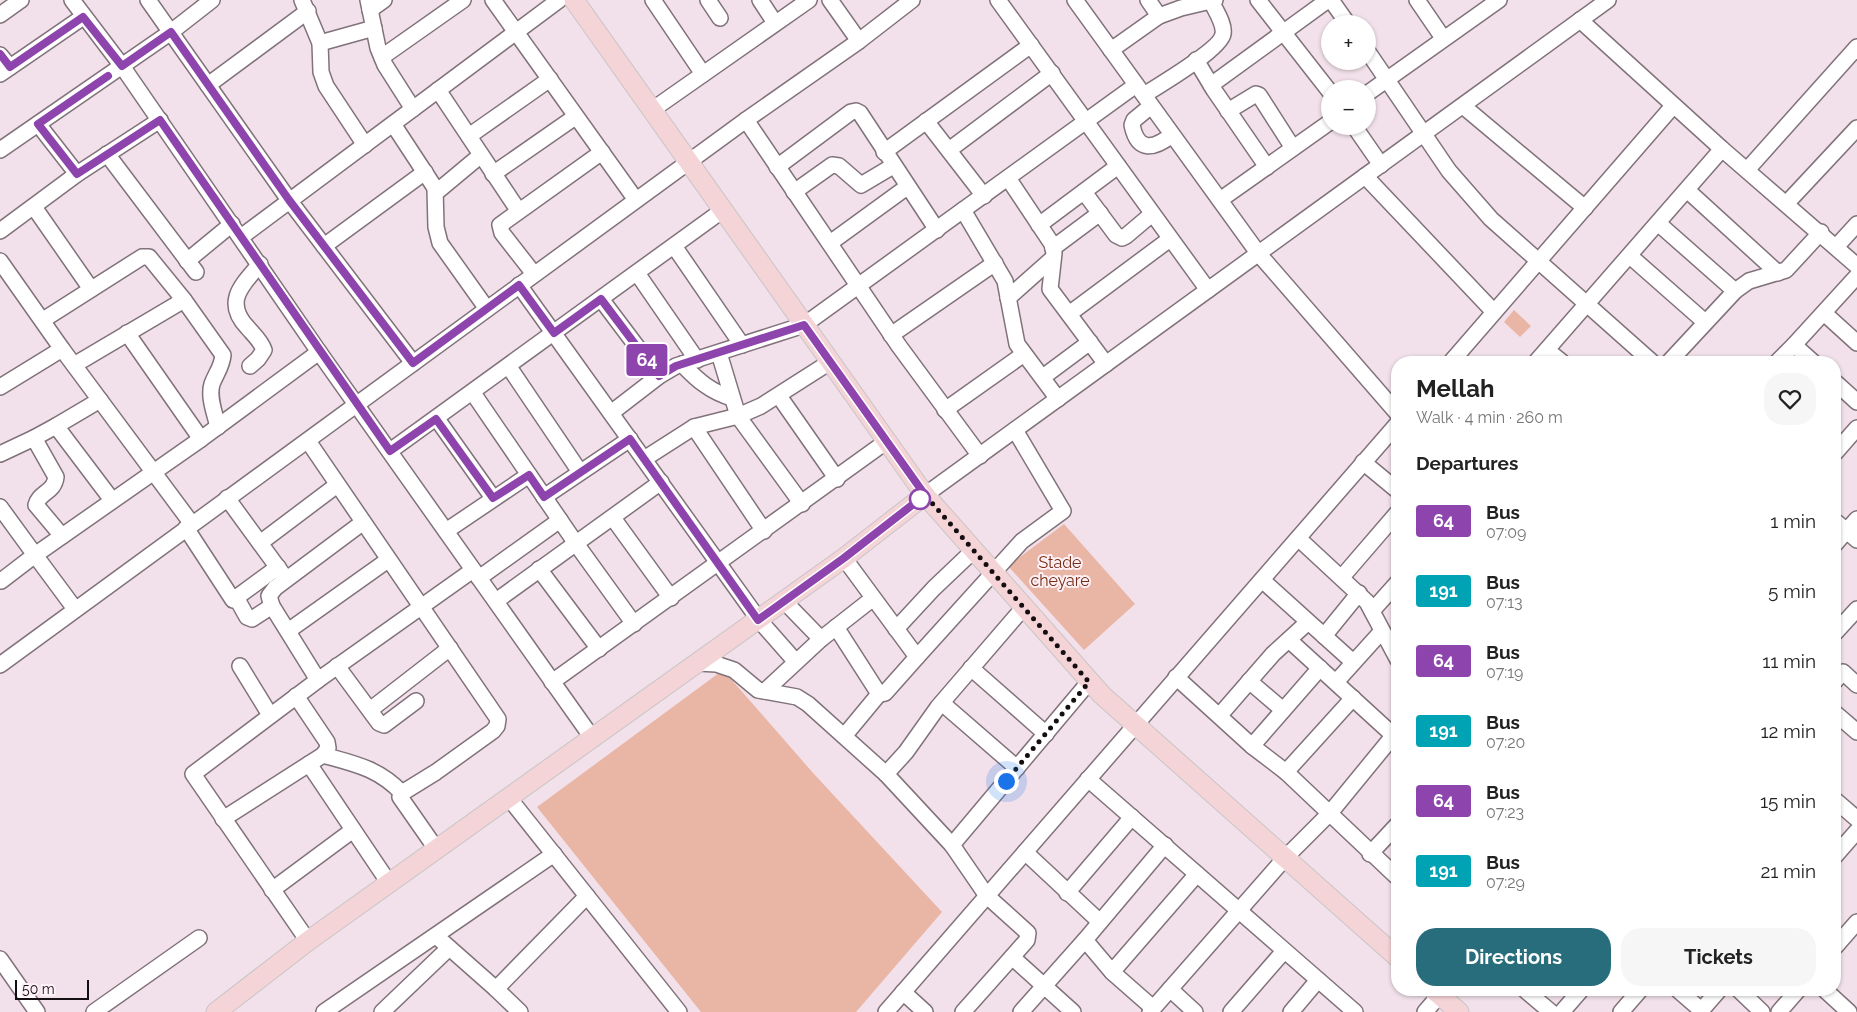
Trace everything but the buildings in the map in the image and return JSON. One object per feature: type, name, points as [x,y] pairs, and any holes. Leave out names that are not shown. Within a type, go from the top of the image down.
[{"type":"main road","points":[[573,1],[925,495],[1089,682],[1134,726],[1391,952]]},
{"type":"main road","points":[[216,1012],[308,941],[844,558],[925,495]]},
{"type":"main road","points":[[1443,996],[1459,1012]]},
{"type":"street","points":[[0,15],[21,0]]},
{"type":"street","points":[[72,0],[122,66],[319,352],[593,739]]},
{"type":"street","points":[[148,0],[289,200],[413,363]]},
{"type":"street","points":[[0,150],[171,32],[212,0]]},
{"type":"street","points":[[384,0],[369,5],[374,28],[388,72],[413,109]]},
{"type":"street","points":[[382,57],[463,0]]},
{"type":"street","points":[[493,0],[636,200]]},
{"type":"street","points":[[653,0],[703,74]]},
{"type":"street","points":[[708,0],[720,18]]},
{"type":"street","points":[[760,0],[775,23]]},
{"type":"street","points":[[652,110],[809,0]]},
{"type":"street","points":[[830,0],[859,41]]},
{"type":"street","points":[[0,665],[688,161],[859,41],[912,0]]},
{"type":"street","points":[[998,0],[1208,290]]},
{"type":"street","points":[[1075,0],[1258,253],[1391,406]]},
{"type":"street","points":[[1148,0],[1159,16]]},
{"type":"street","points":[[1258,0],[1321,80]]},
{"type":"street","points":[[1211,85],[1328,0]]},
{"type":"street","points":[[1332,0],[1342,15]]},
{"type":"street","points":[[1417,0],[1443,38]]},
{"type":"street","points":[[1376,88],[1443,38],[1499,0]]},
{"type":"street","points":[[925,495],[1463,106],[1580,20],[1592,5],[1608,0]]},
{"type":"street","points":[[241,237],[515,32],[573,1]]},
{"type":"street","points":[[611,413],[659,376],[689,362],[804,325],[1087,121],[1144,95],[1196,60],[1220,42],[1223,33],[1213,1],[1181,8],[1159,16],[1111,50]]},
{"type":"street","points":[[208,85],[305,5],[320,42],[321,72],[326,86],[364,145]]},
{"type":"street","points":[[0,54],[5,71],[83,17]]},
{"type":"street","points":[[1580,20],[1673,106],[1821,232],[1857,266]]},
{"type":"street","points":[[320,42],[374,28]]},
{"type":"street","points":[[884,152],[1031,45]]},
{"type":"street","points":[[1747,170],[1857,47]]},
{"type":"street","points":[[1196,60],[1228,111],[1267,167]]},
{"type":"street","points":[[1376,64],[1449,171],[1491,219],[1537,263],[1586,302],[1645,356]]},
{"type":"street","points":[[949,150],[1052,73]]},
{"type":"street","points":[[469,136],[550,79]]},
{"type":"street","points":[[438,90],[518,210]]},
{"type":"street","points":[[1228,111],[1256,94],[1259,95],[1293,148]]},
{"type":"street","points":[[1144,95],[1132,126],[1138,139],[1146,146],[1152,147],[1158,146],[1172,135]]},
{"type":"street","points":[[1463,106],[1585,208]]},
{"type":"street","points":[[1455,356],[1673,106]]},
{"type":"street","points":[[776,167],[856,111],[860,113],[893,166],[937,230]]},
{"type":"street","points":[[493,174],[575,117]]},
{"type":"street","points":[[0,231],[77,174],[160,120]]},
{"type":"street","points":[[746,120],[776,167],[892,335],[980,456]]},
{"type":"street","points":[[926,120],[984,196]]},
{"type":"street","points":[[38,124],[77,174]]},
{"type":"street","points":[[393,124],[435,188],[436,228],[440,243],[488,309]]},
{"type":"street","points":[[1220,200],[1321,128]]},
{"type":"street","points":[[1786,204],[1857,128]]},
{"type":"street","points":[[1360,135],[1381,165]]},
{"type":"street","points":[[1542,356],[1586,302],[1630,256],[1722,149]]},
{"type":"street","points":[[534,274],[500,228],[504,221],[518,210],[602,152]]},
{"type":"street","points":[[108,154],[191,267],[232,224]]},
{"type":"street","points":[[435,188],[443,189],[481,155]]},
{"type":"street","points":[[794,192],[832,165],[839,166],[862,185],[893,166]]},
{"type":"street","points":[[1039,225],[1118,166]]},
{"type":"street","points":[[324,246],[425,172]]},
{"type":"street","points":[[1365,176],[1494,312]]},
{"type":"street","points":[[1008,178],[1039,225],[1053,253],[1050,289],[1106,364]]},
{"type":"street","points":[[830,244],[907,187]]},
{"type":"street","points":[[1687,190],[1778,273]]},
{"type":"street","points":[[1084,192],[1116,235],[1122,238],[1152,214]]},
{"type":"street","points":[[34,207],[90,289]]},
{"type":"street","points":[[390,451],[473,393],[723,210]]},
{"type":"street","points":[[963,210],[1005,281],[1014,337],[1024,354],[1058,398]]},
{"type":"street","points":[[1008,298],[1053,253],[1100,213]]},
{"type":"street","points":[[1658,224],[1735,291]]},
{"type":"street","points":[[1836,247],[1857,224]]},
{"type":"street","points":[[1674,356],[1735,291],[1749,281],[1778,273],[1795,263],[1821,232]]},
{"type":"street","points":[[1069,314],[1170,239]]},
{"type":"street","points":[[674,246],[742,345]]},
{"type":"street","points":[[43,320],[142,256],[149,257],[184,300],[223,355],[222,364],[212,385],[213,407],[218,427]]},
{"type":"street","points":[[1630,256],[1705,322]]},
{"type":"street","points":[[0,261],[153,472],[189,526],[230,598],[237,599],[278,567]]},
{"type":"street","points":[[892,335],[995,263]]},
{"type":"street","points":[[250,366],[264,350],[262,344],[240,320],[236,306],[238,290],[260,264]]},
{"type":"street","points":[[638,273],[699,382],[718,394],[732,398]]},
{"type":"street","points":[[1783,356],[1857,276]]},
{"type":"street","points":[[519,285],[758,620],[796,662]]},
{"type":"street","points":[[601,299],[659,376]]},
{"type":"street","points":[[74,365],[184,300]]},
{"type":"street","points":[[1824,313],[1857,343]]},
{"type":"street","points":[[127,333],[201,439]]},
{"type":"street","points":[[1042,377],[1090,342]]},
{"type":"street","points":[[1794,345],[1806,356]]},
{"type":"street","points":[[0,387],[62,349]]},
{"type":"street","points":[[1547,350],[1554,356]]},
{"type":"street","points":[[1,581],[112,500],[218,427],[319,352]]},
{"type":"street","points":[[719,352],[738,416],[802,504]]},
{"type":"street","points":[[945,410],[1024,354]]},
{"type":"street","points":[[644,459],[694,427],[738,416],[779,396],[830,362]]},
{"type":"street","points":[[508,367],[580,472]]},
{"type":"street","points":[[1841,387],[1857,402]]},
{"type":"street","points":[[473,393],[634,624]]},
{"type":"street","points":[[779,396],[837,479]]},
{"type":"street","points":[[0,454],[34,438],[100,400]]},
{"type":"street","points":[[436,419],[493,498]]},
{"type":"street","points":[[56,426],[112,500]]},
{"type":"street","points":[[694,427],[764,531]]},
{"type":"street","points":[[1841,444],[1857,428]]},
{"type":"street","points":[[845,735],[879,694],[885,693],[1022,541],[1063,511],[1015,430]]},
{"type":"street","points":[[886,1012],[1391,431]]},
{"type":"street","points":[[34,438],[56,477],[53,488],[37,501],[36,505],[62,536]]},
{"type":"street","points":[[544,497],[630,439]]},
{"type":"street","points":[[308,441],[362,523],[422,606],[498,719],[497,726],[436,772],[402,793]]},
{"type":"street","points":[[552,682],[837,479],[886,441]]},
{"type":"street","points":[[1363,462],[1391,485]]},
{"type":"street","points":[[446,531],[529,475]]},
{"type":"street","points":[[496,601],[661,482]]},
{"type":"street","points":[[260,544],[337,485]]},
{"type":"street","points":[[227,498],[287,580]]},
{"type":"street","points":[[0,507],[75,609]]},
{"type":"street","points":[[613,518],[671,598]]},
{"type":"street","points":[[1846,531],[1857,519]]},
{"type":"street","points":[[308,941],[194,777],[194,772],[337,666],[422,606],[560,520]]},
{"type":"street","points":[[1342,578],[1391,520]]},
{"type":"street","points":[[318,680],[272,606],[269,596],[275,588],[362,523]]},
{"type":"street","points":[[1298,538],[1359,594],[1372,611],[1391,646]]},
{"type":"street","points":[[896,629],[934,588],[974,550]]},
{"type":"street","points":[[844,558],[872,600],[917,657]]},
{"type":"street","points":[[288,631],[388,560]]},
{"type":"street","points":[[539,569],[599,649]]},
{"type":"street","points":[[1262,580],[1353,662]]},
{"type":"street","points":[[1372,611],[1391,590]]},
{"type":"street","points":[[1324,636],[1359,594]]},
{"type":"street","points":[[237,599],[247,617],[252,619],[272,606]]},
{"type":"street","points":[[765,691],[821,638],[872,600]]},
{"type":"street","points":[[784,601],[821,638]]},
{"type":"street","points":[[886,774],[906,752],[942,703],[1024,607]]},
{"type":"street","points":[[1841,627],[1857,609]]},
{"type":"street","points":[[1220,715],[1273,654],[1308,622]]},
{"type":"street","points":[[836,627],[879,694]]},
{"type":"street","points":[[1336,682],[1382,631]]},
{"type":"street","points":[[1289,640],[1391,730]]},
{"type":"street","points":[[370,710],[450,648]]},
{"type":"street","points":[[699,663],[716,664],[734,670],[758,690],[797,697],[845,735],[886,774],[952,845],[987,896],[1028,933],[1027,940],[962,1012]]},
{"type":"street","points":[[240,666],[270,715]]},
{"type":"street","points":[[337,666],[380,723],[384,725],[416,701]]},
{"type":"street","points":[[971,668],[1046,734]]},
{"type":"street","points":[[1252,746],[1320,668]]},
{"type":"street","points":[[1841,675],[1857,685]]},
{"type":"street","points":[[1176,677],[1252,746],[1286,772],[1391,872]]},
{"type":"street","points":[[1249,681],[1283,710]]},
{"type":"street","points":[[952,845],[1089,682]]},
{"type":"street","points":[[223,819],[323,755],[328,748],[327,742],[296,696]]},
{"type":"street","points":[[1286,772],[1353,698]]},
{"type":"street","points":[[942,703],[1017,768]]},
{"type":"street","points":[[1841,718],[1857,732]]},
{"type":"street","points":[[1085,940],[1112,972],[1151,1010],[1285,858],[1330,813],[1391,738]]},
{"type":"street","points":[[323,755],[376,772],[389,780],[402,793]]},
{"type":"street","points":[[309,764],[389,883]]},
{"type":"street","points":[[1088,779],[1240,910],[1352,1011]]},
{"type":"street","points":[[402,793],[401,801],[437,850]]},
{"type":"street","points":[[509,798],[679,1012]]},
{"type":"street","points":[[1841,805],[1857,820]]},
{"type":"street","points":[[1067,893],[1132,817]]},
{"type":"street","points":[[272,890],[353,830]]},
{"type":"street","points":[[1841,849],[1857,831]]},
{"type":"street","points":[[1370,854],[1391,832]]},
{"type":"street","points":[[1021,1012],[1165,845]]},
{"type":"street","points":[[1025,852],[1100,922]]},
{"type":"street","points":[[324,1012],[554,854]]},
{"type":"street","points":[[1112,972],[1197,874]]},
{"type":"street","points":[[496,989],[587,896]]},
{"type":"street","points":[[1841,943],[1854,931]]},
{"type":"street","points":[[436,936],[520,1012]]},
{"type":"street","points":[[94,1012],[198,938]]},
{"type":"street","points":[[382,1012],[449,948]]},
{"type":"street","points":[[1232,1012],[1284,951]]},
{"type":"street","points":[[1012,957],[1073,1012]]},
{"type":"street","points":[[0,960],[37,1012]]},
{"type":"street","points":[[1291,1012],[1318,980]]},
{"type":"street","points":[[1170,989],[1195,1012]]},
{"type":"street","points":[[904,992],[925,1012]]},
{"type":"street","points":[[1425,1012],[1436,996]]},
{"type":"street","points":[[1532,996],[1550,1012]]},
{"type":"street","points":[[1562,1012],[1576,996]]},
{"type":"street","points":[[1621,1012],[1635,996]]},
{"type":"street","points":[[1684,996],[1700,1011],[1714,996]]},
{"type":"street","points":[[1745,996],[1762,1012]]},
{"type":"street","points":[[1779,1012],[1793,996]]},
{"type":"street","points":[[1832,996],[1849,1012]]},
{"type":"green space","points":[[1514,310],[1531,326],[1520,337],[1504,322]]},
{"type":"green space","name":"Stade cheyare","points":[[1064,524],[1135,604],[1084,650],[1008,566]]},
{"type":"green space","points":[[723,670],[814,774],[942,912],[856,1012],[701,1012],[537,807]]},
{"type":"bus line","name":"64","points":[[0,54],[10,67],[83,17],[122,66],[171,32],[289,200],[413,363],[519,285],[554,333],[601,299],[659,376],[676,366],[772,337],[804,325],[925,495],[844,558],[758,620],[630,439],[544,497],[529,475],[493,498],[436,419],[390,451],[319,352],[160,120],[77,174],[38,124],[108,76]]},
{"type":"route","points":[[920,499],[925,495],[1089,682],[1006,781]]}]
